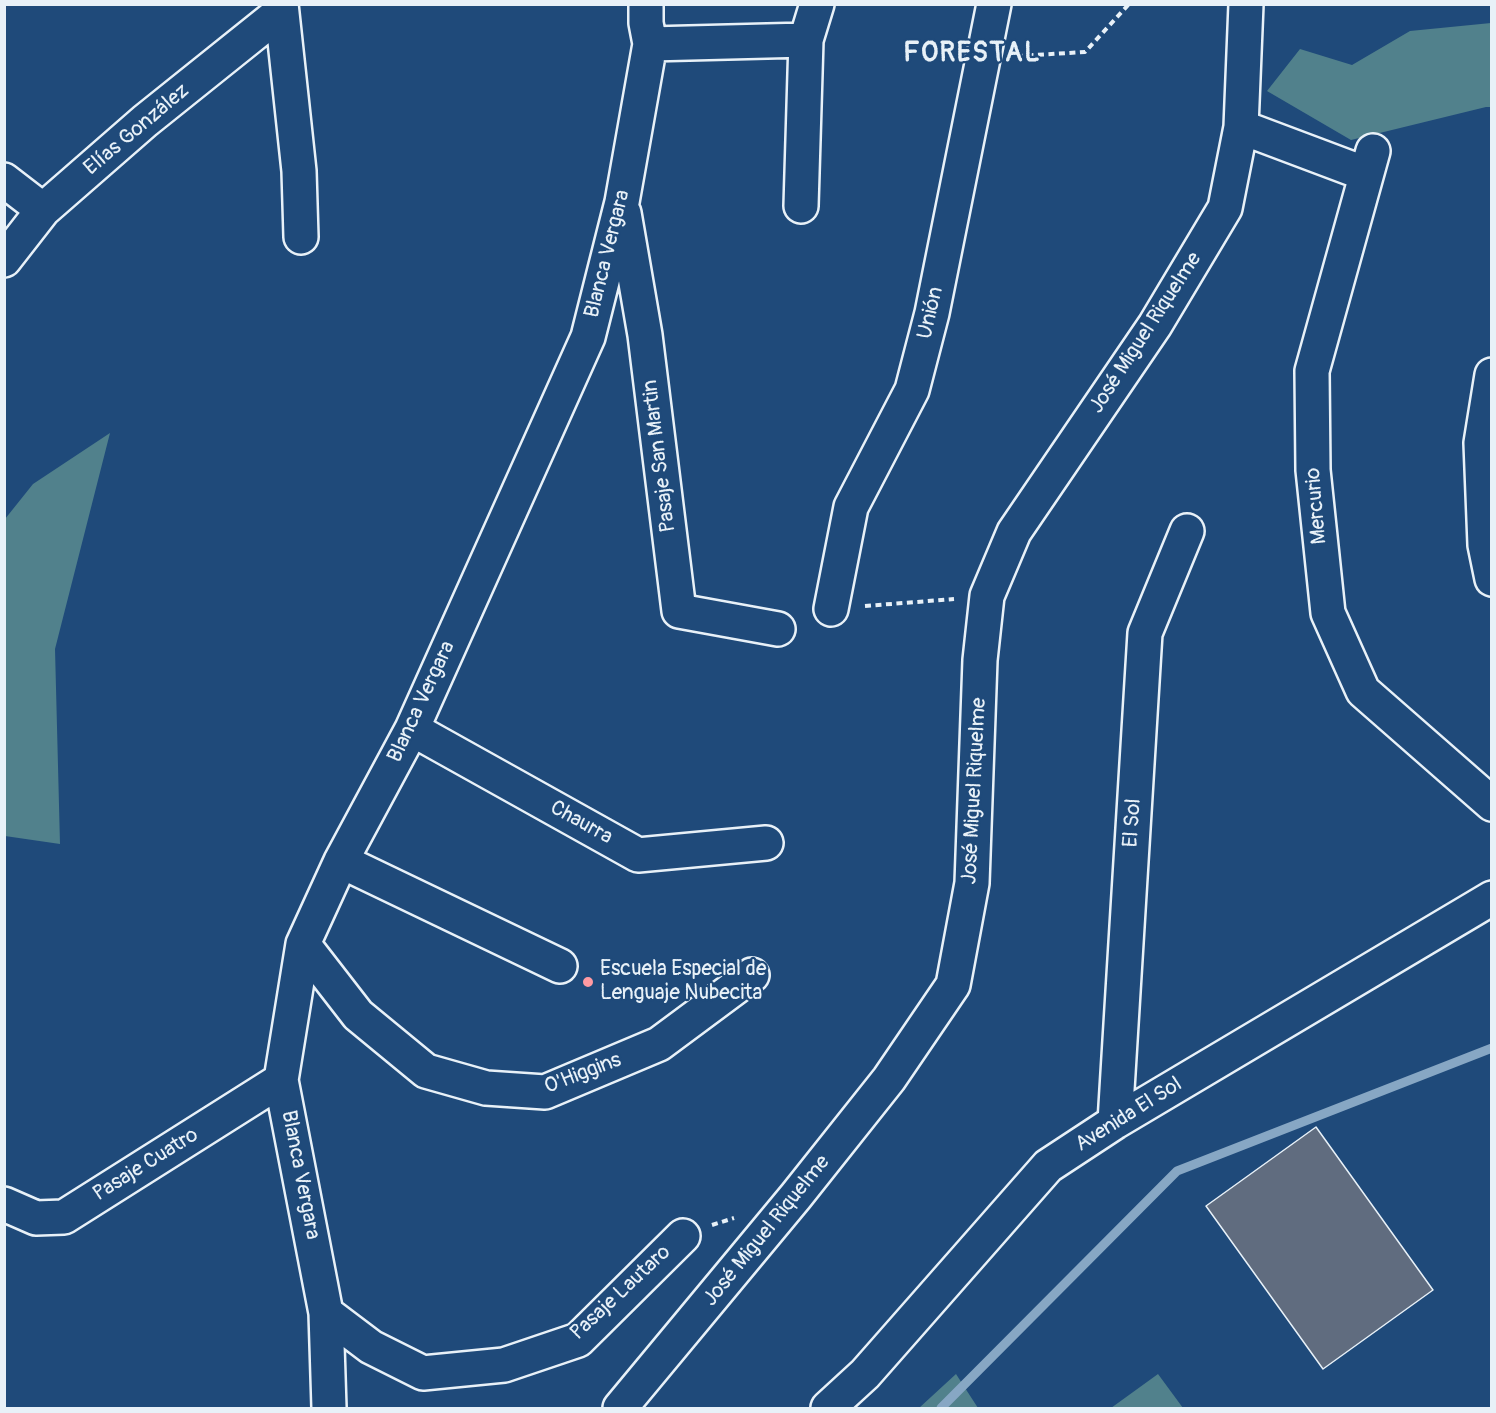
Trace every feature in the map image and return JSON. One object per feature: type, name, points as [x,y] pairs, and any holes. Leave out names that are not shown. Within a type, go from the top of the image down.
[{"type":"street","name":"Blanca Vergara","points":[[329,1408],[326,1313],[281,1080],[303,944],[341,861],[412,729],[588,337],[622,202],[650,44],[646,23],[646,4]]},
{"type":"street","points":[[801,206],[806,40],[817,4]]},
{"type":"street","name":"Unión","points":[[831,609],[851,507],[912,390],[932,313],[994,4]]},
{"type":"street","name":"José Miguel Riquelme","points":[[620,1408],[889,1080],[953,985],[972,883],[980,660],[987,596],[1014,532],[1155,325],[1225,208],[1241,127],[1246,4]]},
{"type":"street","name":"Elías González","points":[[4,260],[43,210],[145,121],[281,8]]},
{"type":"street","name":"Elías González","points":[[281,8],[299,171],[301,237]]},
{"type":"street","points":[[650,44],[806,40]]},
{"type":"street","name":"Mercurio","points":[[1241,127],[1369,163],[1312,371],[1313,470],[1328,613],[1363,691],[1491,804]]},
{"type":"street","points":[[4,180],[43,210]]},
{"type":"street","name":"Pasaje San Martin","points":[[622,202],[645,335],[679,611],[777,629]]},
{"type":"street","points":[[1491,375],[1481,443],[1485,545],[1491,579]]},
{"type":"street","name":"El Sol","points":[[1115,1122],[1145,633],[1187,531]]},
{"type":"street","name":"Chaurra","points":[[412,729],[638,855],[766,843]]},
{"type":"street","points":[[341,861],[560,966]]},
{"type":"street","name":"Avenida El Sol","points":[[828,1408],[865,1374],[1048,1166],[1115,1122],[1491,898]]},
{"type":"street","name":"O'Higgins","points":[[303,944],[358,1015],[426,1071],[486,1088],[498,1089],[545,1092],[659,1044],[752,975]]},
{"type":"street","name":"Pasaje Cuatro","points":[[4,1204],[36,1218],[64,1217],[281,1080]]},
{"type":"street","name":"Pasaje Lautaro","points":[[326,1313],[371,1347],[423,1373],[504,1365],[578,1340],[683,1236]]},
{"type":"path","points":[[984,58],[1085,52],[1129,4]]},
{"type":"path","points":[[831,609],[987,596]]},
{"type":"green space","points":[[1491,23],[1491,107],[1351,140],[1267,91],[1300,49],[1352,65],[1410,31]]},
{"type":"green space","points":[[110,433],[55,649],[60,844],[5,836],[5,519],[33,484]]},
{"type":"green space","points":[[956,1374],[978,1408],[919,1408]]},
{"type":"green space","points":[[1158,1374],[1183,1408],[1111,1408]]},
{"type":"building","points":[[1316,1127],[1433,1290],[1323,1369],[1206,1206]]},
{"type":"waterway","points":[[941,1408],[1177,1171],[1492,1048]]},
{"type":"place","name":"Escuela Especial de Lenguaje Nubecita","points":[[588,982]]},
{"type":"district","name":"FORESTAL","points":[[972,54]]}]
